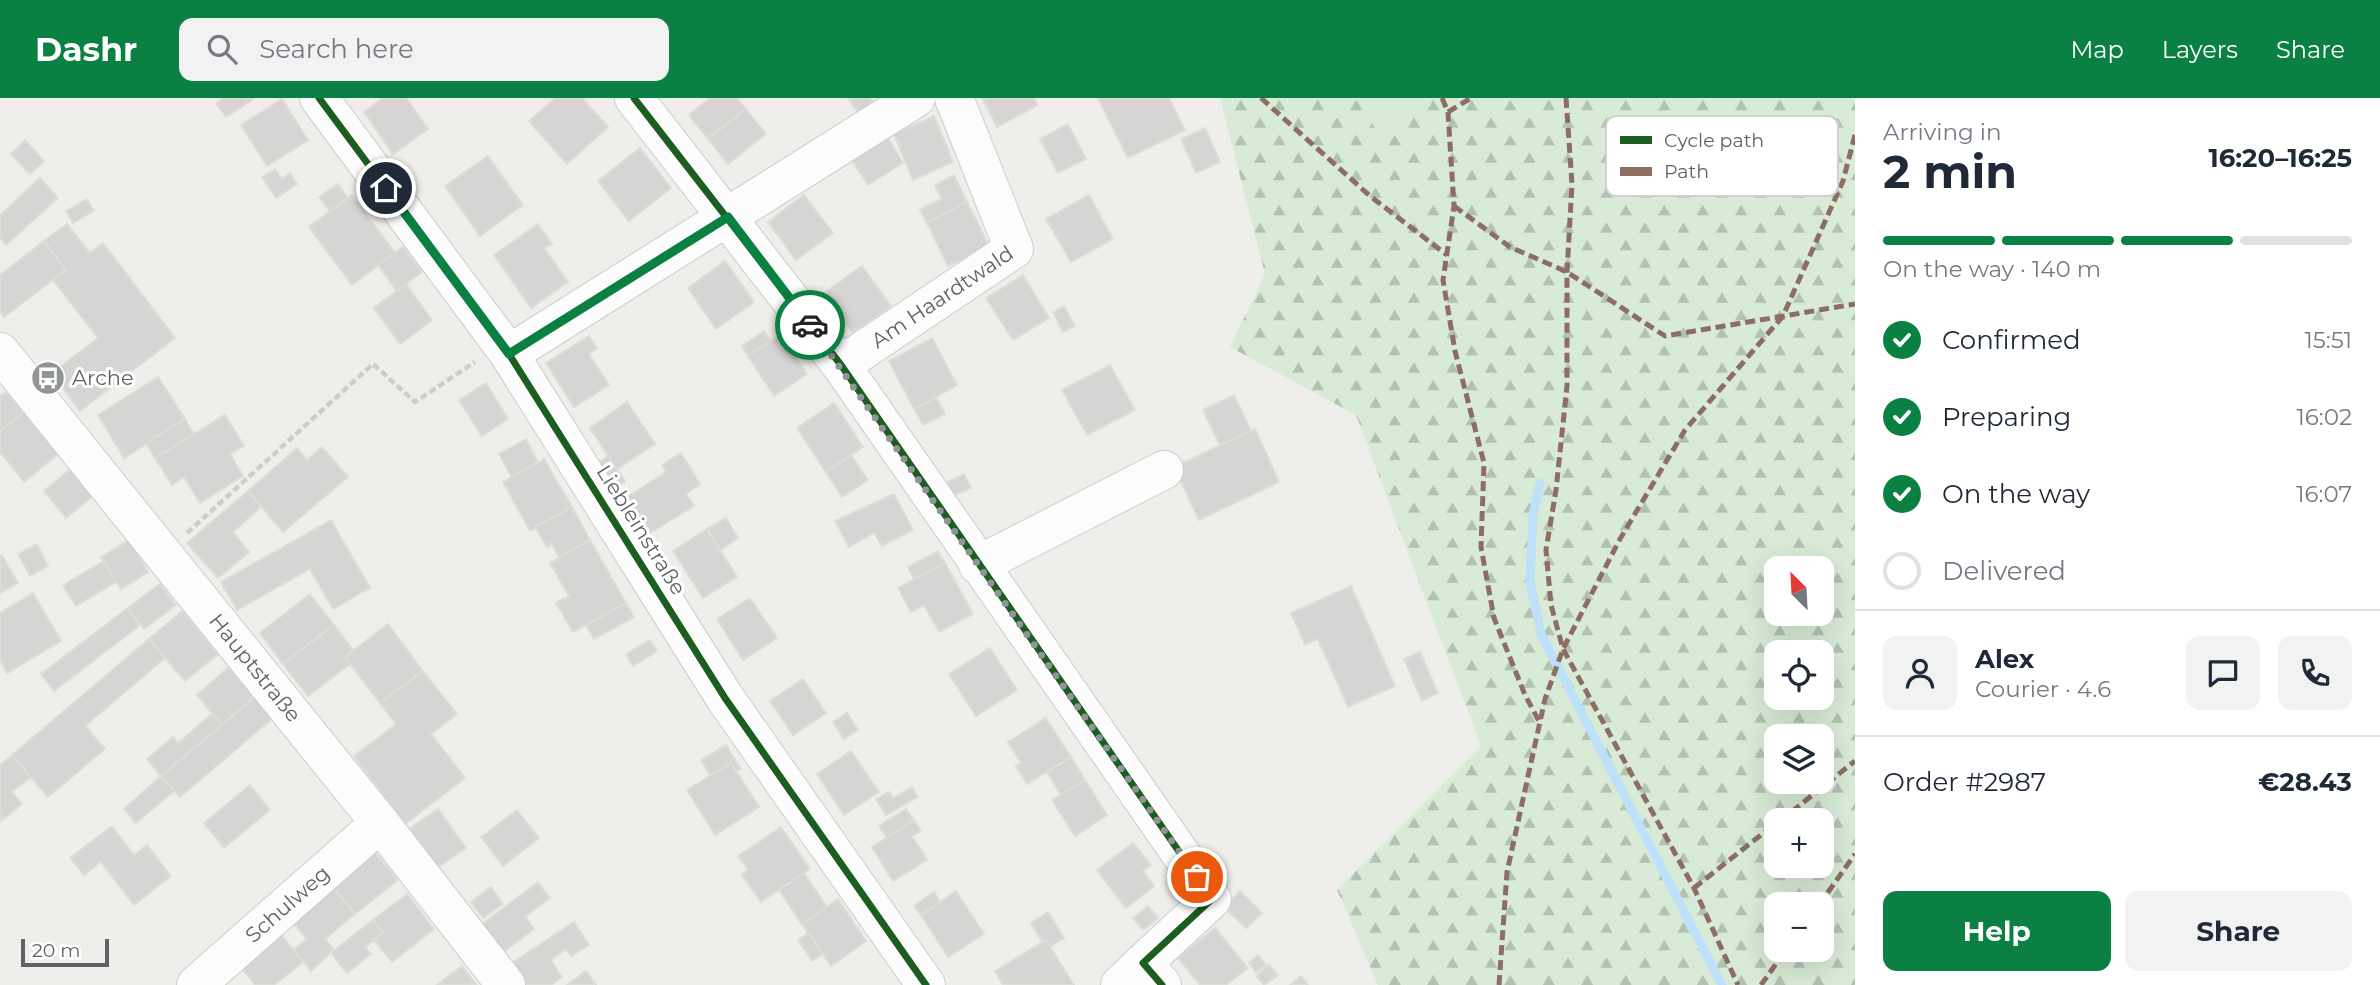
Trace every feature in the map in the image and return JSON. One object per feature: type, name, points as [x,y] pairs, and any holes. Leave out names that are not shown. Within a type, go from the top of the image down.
[{"type":"street","name":"Liebleinstraße","points":[[319,98],[506,349],[725,698],[926,985]]},
{"type":"street","points":[[634,98],[841,365],[1212,899],[1142,978]]},
{"type":"street","points":[[506,349],[728,217],[916,98]]},
{"type":"street","name":"Am Haardtwald","points":[[841,365],[1014,248],[954,98]]},
{"type":"street","name":"Hauptstraße","points":[[0,352],[380,823],[506,985]]},
{"type":"street","points":[[978,565],[1164,470]]},
{"type":"street","name":"Schulweg","points":[[196,985],[380,823]]},
{"type":"path","points":[[164,554],[373,364],[415,402],[506,349]]},
{"type":"green space","points":[[1220,98],[1855,98],[1855,985],[1378,985],[1337,890],[1481,746],[1356,415],[1230,347],[1265,274]]},
{"type":"green space","points":[[1357,98],[1427,98],[1431,105],[1380,136]]},
{"type":"building","points":[[223,98],[255,98],[226,117],[216,104]]},
{"type":"building","points":[[383,98],[406,98],[428,129],[393,154],[364,112]]},
{"type":"building","points":[[555,98],[582,98],[608,127],[567,164],[529,121]]},
{"type":"building","points":[[710,98],[737,98],[746,109],[708,139],[689,115]]},
{"type":"building","points":[[848,98],[870,98],[873,102],[858,113]]},
{"type":"building","points":[[982,98],[1034,98],[1038,105],[997,127]]},
{"type":"building","points":[[1098,98],[1169,98],[1185,130],[1128,158]]},
{"type":"building","points":[[282,99],[308,140],[267,166],[241,125]]},
{"type":"building","points":[[746,109],[766,134],[728,164],[708,139]]},
{"type":"building","points":[[934,116],[953,162],[913,180],[894,134]]},
{"type":"building","points":[[1068,124],[1086,159],[1058,173],[1040,139]]},
{"type":"building","points":[[1205,128],[1220,162],[1196,173],[1181,139]]},
{"type":"building","points":[[887,137],[903,163],[868,185],[851,159]]},
{"type":"building","points":[[25,140],[44,161],[30,174],[11,154]]},
{"type":"building","points":[[640,148],[671,188],[629,221],[598,181]]},
{"type":"building","points":[[488,156],[523,205],[480,236],[445,186]]},
{"type":"building","points":[[275,169],[282,179],[290,173],[297,184],[276,198],[262,177]]},
{"type":"building","points":[[954,175],[967,202],[927,223],[920,209],[942,199],[935,185]]},
{"type":"building","points":[[40,178],[58,198],[6,245],[0,238],[0,215]]},
{"type":"building","points":[[338,184],[348,198],[330,211],[319,197]]},
{"type":"building","points":[[352,195],[395,253],[352,285],[309,227]]},
{"type":"building","points":[[804,195],[833,233],[796,260],[768,222]]},
{"type":"building","points":[[1089,195],[1113,239],[1071,262],[1046,219]]},
{"type":"building","points":[[87,199],[94,211],[73,223],[66,211]]},
{"type":"building","points":[[967,202],[989,246],[948,266],[927,223]]},
{"type":"building","points":[[67,224],[90,253],[103,243],[175,338],[80,411],[52,373],[98,338],[53,280],[66,270],[44,241]]},
{"type":"building","points":[[538,224],[552,244],[544,248],[568,282],[531,308],[494,255]]},
{"type":"building","points":[[44,241],[66,270],[4,317],[0,311],[0,275]]},
{"type":"building","points":[[403,247],[422,272],[397,291],[378,265]]},
{"type":"building","points":[[725,261],[754,302],[716,329],[688,288]]},
{"type":"building","points":[[862,266],[891,306],[853,333],[824,293]]},
{"type":"building","points":[[1023,275],[1049,318],[1013,340],[986,298]]},
{"type":"building","points":[[406,284],[432,320],[400,344],[374,308]]},
{"type":"building","points":[[1064,306],[1075,326],[1063,332],[1053,312]]},
{"type":"building","points":[[764,331],[771,341],[748,356],[742,346]]},
{"type":"building","points":[[781,334],[807,374],[774,396],[748,356]]},
{"type":"building","points":[[589,336],[597,348],[589,354],[609,385],[574,407],[546,363]]},
{"type":"building","points":[[932,338],[957,385],[914,409],[889,361]]},
{"type":"building","points":[[1110,365],[1135,410],[1087,435],[1062,390]]},
{"type":"building","points":[[158,377],[185,419],[124,458],[98,415]]},
{"type":"building","points":[[486,383],[508,419],[482,436],[459,400]]},
{"type":"building","points":[[6,392],[24,412],[0,432],[0,396]]},
{"type":"building","points":[[1234,395],[1251,431],[1220,446],[1203,410]]},
{"type":"building","points":[[936,397],[945,414],[923,425],[914,409]]},
{"type":"building","points":[[627,402],[655,444],[617,469],[590,428]]},
{"type":"building","points":[[834,403],[863,447],[826,472],[797,428]]},
{"type":"building","points":[[24,412],[58,454],[24,482],[0,452],[0,432]]},
{"type":"building","points":[[225,415],[244,446],[230,454],[243,476],[200,503],[184,477],[172,485],[155,458]]},
{"type":"building","points":[[185,419],[194,434],[155,458],[146,443]]},
{"type":"building","points":[[1255,429],[1279,482],[1199,520],[1174,467]]},
{"type":"building","points":[[526,439],[538,462],[512,477],[499,454]]},
{"type":"building","points":[[322,447],[348,477],[283,532],[248,491],[297,448],[307,460]]},
{"type":"building","points":[[681,453],[700,484],[686,494],[694,506],[650,533],[627,497],[666,472],[662,465]]},
{"type":"building","points":[[851,455],[868,480],[842,497],[826,472]]},
{"type":"building","points":[[608,456],[625,481],[611,491],[594,466]]},
{"type":"building","points":[[544,459],[572,507],[530,531],[503,482]]},
{"type":"building","points":[[71,469],[93,496],[66,518],[44,491]]},
{"type":"building","points":[[964,474],[971,488],[951,497],[944,484]]},
{"type":"building","points":[[248,491],[261,507],[233,532],[249,552],[218,578],[187,543]]},
{"type":"building","points":[[894,494],[913,530],[882,546],[874,533],[849,547],[835,521]]},
{"type":"building","points":[[572,507],[590,540],[559,557],[552,544],[547,547],[535,527]]},
{"type":"building","points":[[726,518],[738,538],[720,550],[707,529]]},
{"type":"building","points":[[331,520],[370,588],[333,609],[310,569],[237,610],[221,582]]},
{"type":"building","points":[[707,529],[737,577],[703,598],[673,551]]},
{"type":"building","points":[[129,540],[148,572],[121,589],[101,557]]},
{"type":"building","points":[[590,540],[626,603],[573,632],[556,603],[569,596],[550,563]]},
{"type":"building","points":[[37,544],[48,566],[30,576],[18,554]]},
{"type":"building","points":[[938,551],[945,563],[914,579],[908,567]]},
{"type":"building","points":[[2,555],[18,583],[0,593],[0,556]]},
{"type":"building","points":[[104,561],[116,582],[76,606],[63,585]]},
{"type":"building","points":[[945,563],[973,614],[939,632],[924,605],[911,612],[898,588]]},
{"type":"building","points":[[160,584],[176,605],[144,629],[128,608]]},
{"type":"building","points":[[1351,586],[1395,686],[1348,707],[1318,639],[1305,645],[1291,613]]},
{"type":"building","points":[[33,593],[61,641],[7,673],[0,660],[0,613]]},
{"type":"building","points":[[310,594],[334,625],[283,664],[260,633]]},
{"type":"building","points":[[750,598],[777,638],[743,660],[717,619]]},
{"type":"building","points":[[626,603],[634,617],[594,639],[586,625]]},
{"type":"building","points":[[128,608],[140,625],[54,691],[41,674]]},
{"type":"building","points":[[182,611],[218,654],[185,681],[149,639]]},
{"type":"building","points":[[388,624],[423,671],[380,703],[345,657]]},
{"type":"building","points":[[334,625],[353,650],[345,657],[350,664],[308,696],[283,664]]},
{"type":"building","points":[[149,639],[165,658],[85,726],[105,749],[48,797],[12,755]]},
{"type":"building","points":[[650,640],[657,651],[633,666],[626,654]]},
{"type":"building","points":[[990,648],[1017,690],[976,716],[949,674]]},
{"type":"building","points":[[1420,652],[1438,693],[1422,701],[1404,659]]},
{"type":"building","points":[[229,667],[255,697],[222,725],[197,695]]},
{"type":"building","points":[[423,671],[457,714],[431,734],[465,778],[405,824],[354,756],[396,724],[380,703]]},
{"type":"building","points":[[803,679],[826,713],[793,735],[770,701]]},
{"type":"building","points":[[255,697],[273,718],[180,797],[161,776]]},
{"type":"building","points":[[847,713],[858,730],[844,739],[833,722]]},
{"type":"building","points":[[212,714],[222,725],[161,776],[147,759],[173,737],[178,743]]},
{"type":"building","points":[[1046,718],[1071,757],[1027,784],[1016,766],[1021,763],[1008,742]]},
{"type":"building","points":[[726,745],[741,769],[737,771],[731,763],[710,776],[701,760]]},
{"type":"building","points":[[851,751],[879,792],[844,815],[817,774]]},
{"type":"building","points":[[12,755],[31,777],[12,792],[22,804],[0,822],[0,765]]},
{"type":"building","points":[[1071,757],[1085,780],[1061,795],[1047,772]]},
{"type":"building","points":[[731,763],[759,807],[715,835],[687,790]]},
{"type":"building","points":[[161,776],[174,791],[136,823],[124,809]]},
{"type":"building","points":[[1085,780],[1107,815],[1075,836],[1052,800]]},
{"type":"building","points":[[250,785],[270,810],[224,848],[204,823]]},
{"type":"building","points":[[912,787],[918,797],[886,815],[876,799],[889,792],[893,798]]},
{"type":"building","points":[[438,809],[466,848],[435,869],[408,830]]},
{"type":"building","points":[[906,809],[914,820],[887,838],[879,826]]},
{"type":"building","points":[[517,810],[539,838],[503,866],[481,837]]},
{"type":"building","points":[[914,820],[921,831],[912,836],[927,860],[893,881],[872,847]]},
{"type":"building","points":[[112,826],[134,855],[147,845],[171,876],[134,905],[101,862],[84,875],[70,858]]},
{"type":"building","points":[[781,827],[810,869],[761,902],[742,875],[748,870],[738,856]]},
{"type":"building","points":[[1133,843],[1151,865],[1143,871],[1154,886],[1126,908],[1097,870]]},
{"type":"building","points":[[373,850],[398,880],[355,914],[330,884]]},
{"type":"building","points":[[804,873],[827,907],[802,924],[779,890]]},
{"type":"building","points":[[538,882],[550,898],[525,917],[534,929],[502,953],[481,925]]},
{"type":"building","points":[[330,884],[355,914],[325,939],[334,950],[311,971],[293,950],[307,939],[289,918]]},
{"type":"building","points":[[491,887],[503,904],[483,918],[471,902]]},
{"type":"building","points":[[956,891],[984,934],[948,957],[921,915]]},
{"type":"building","points":[[1240,891],[1262,913],[1246,928],[1224,907]]},
{"type":"building","points":[[934,892],[940,902],[921,915],[914,906]]},
{"type":"building","points":[[407,894],[434,929],[392,962],[374,940],[383,933],[373,920]]},
{"type":"building","points":[[838,899],[866,941],[831,966],[802,924]]},
{"type":"building","points":[[1148,906],[1158,918],[1143,930],[1133,918]]},
{"type":"building","points":[[1048,912],[1064,938],[1050,947],[1046,940],[1042,942],[1031,923]]},
{"type":"building","points":[[373,920],[383,933],[365,947],[371,954],[347,973],[331,953]]},
{"type":"building","points":[[574,922],[589,945],[571,956],[566,949],[551,960],[562,977],[551,985],[527,985],[512,963]]},
{"type":"building","points":[[1215,928],[1248,968],[1226,985],[1200,985],[1178,958]]},
{"type":"building","points":[[278,931],[303,962],[274,985],[255,985],[238,964]]},
{"type":"building","points":[[809,933],[823,954],[812,961],[798,940]]},
{"type":"building","points":[[1046,940],[1074,985],[1003,985],[995,971]]},
{"type":"building","points":[[1258,955],[1266,965],[1256,972],[1249,963]]},
{"type":"building","points":[[1269,965],[1278,975],[1264,985],[1256,976]]},
{"type":"building","points":[[462,966],[476,984],[437,985]]},
{"type":"building","points":[[586,971],[596,985],[567,985]]},
{"type":"building","points":[[1301,976],[1308,985],[1290,985]]},
{"type":"waterway","points":[[1540,483],[1533,515],[1530,582],[1541,634],[1722,985]]},
{"type":"marked path","points":[[1261,98],[1370,196],[1447,255]]},
{"type":"marked path","points":[[1442,98],[1448,112],[1454,206],[1443,280],[1455,351],[1484,463],[1481,547],[1494,618],[1525,695],[1540,723]]},
{"type":"marked path","points":[[1448,112],[1471,98]]},
{"type":"marked path","points":[[1566,98],[1572,184],[1567,272],[1567,386],[1556,490],[1546,550],[1551,605],[1563,649],[1694,888],[1738,985]]},
{"type":"marked path","points":[[1838,192],[1855,135]]},
{"type":"marked path","points":[[1499,985],[1507,872],[1545,699],[1563,649],[1620,539],[1685,430],[1783,316],[1836,196]]},
{"type":"marked path","points":[[1454,206],[1510,247],[1567,272],[1665,336],[1855,304]]},
{"type":"marked path","points":[[1796,808],[1855,761]]},
{"type":"marked path","points":[[1694,888],[1764,833]]},
{"type":"marked path","points":[[1828,892],[1855,854]]},
{"type":"marked path","points":[[1761,985],[1777,962]]},
{"type":"cycle path","points":[[319,98],[509,354],[725,698],[926,985]]},
{"type":"cycle path","points":[[634,98],[841,365],[1212,899],[1143,963],[1162,985]]},
{"type":"way so far","points":[[810,325],[841,365],[1197,877]]},
{"type":"place","name":"Arche","points":[[48,378]]},
{"type":"route","points":[[386,188],[509,354],[728,217],[810,325]]}]
